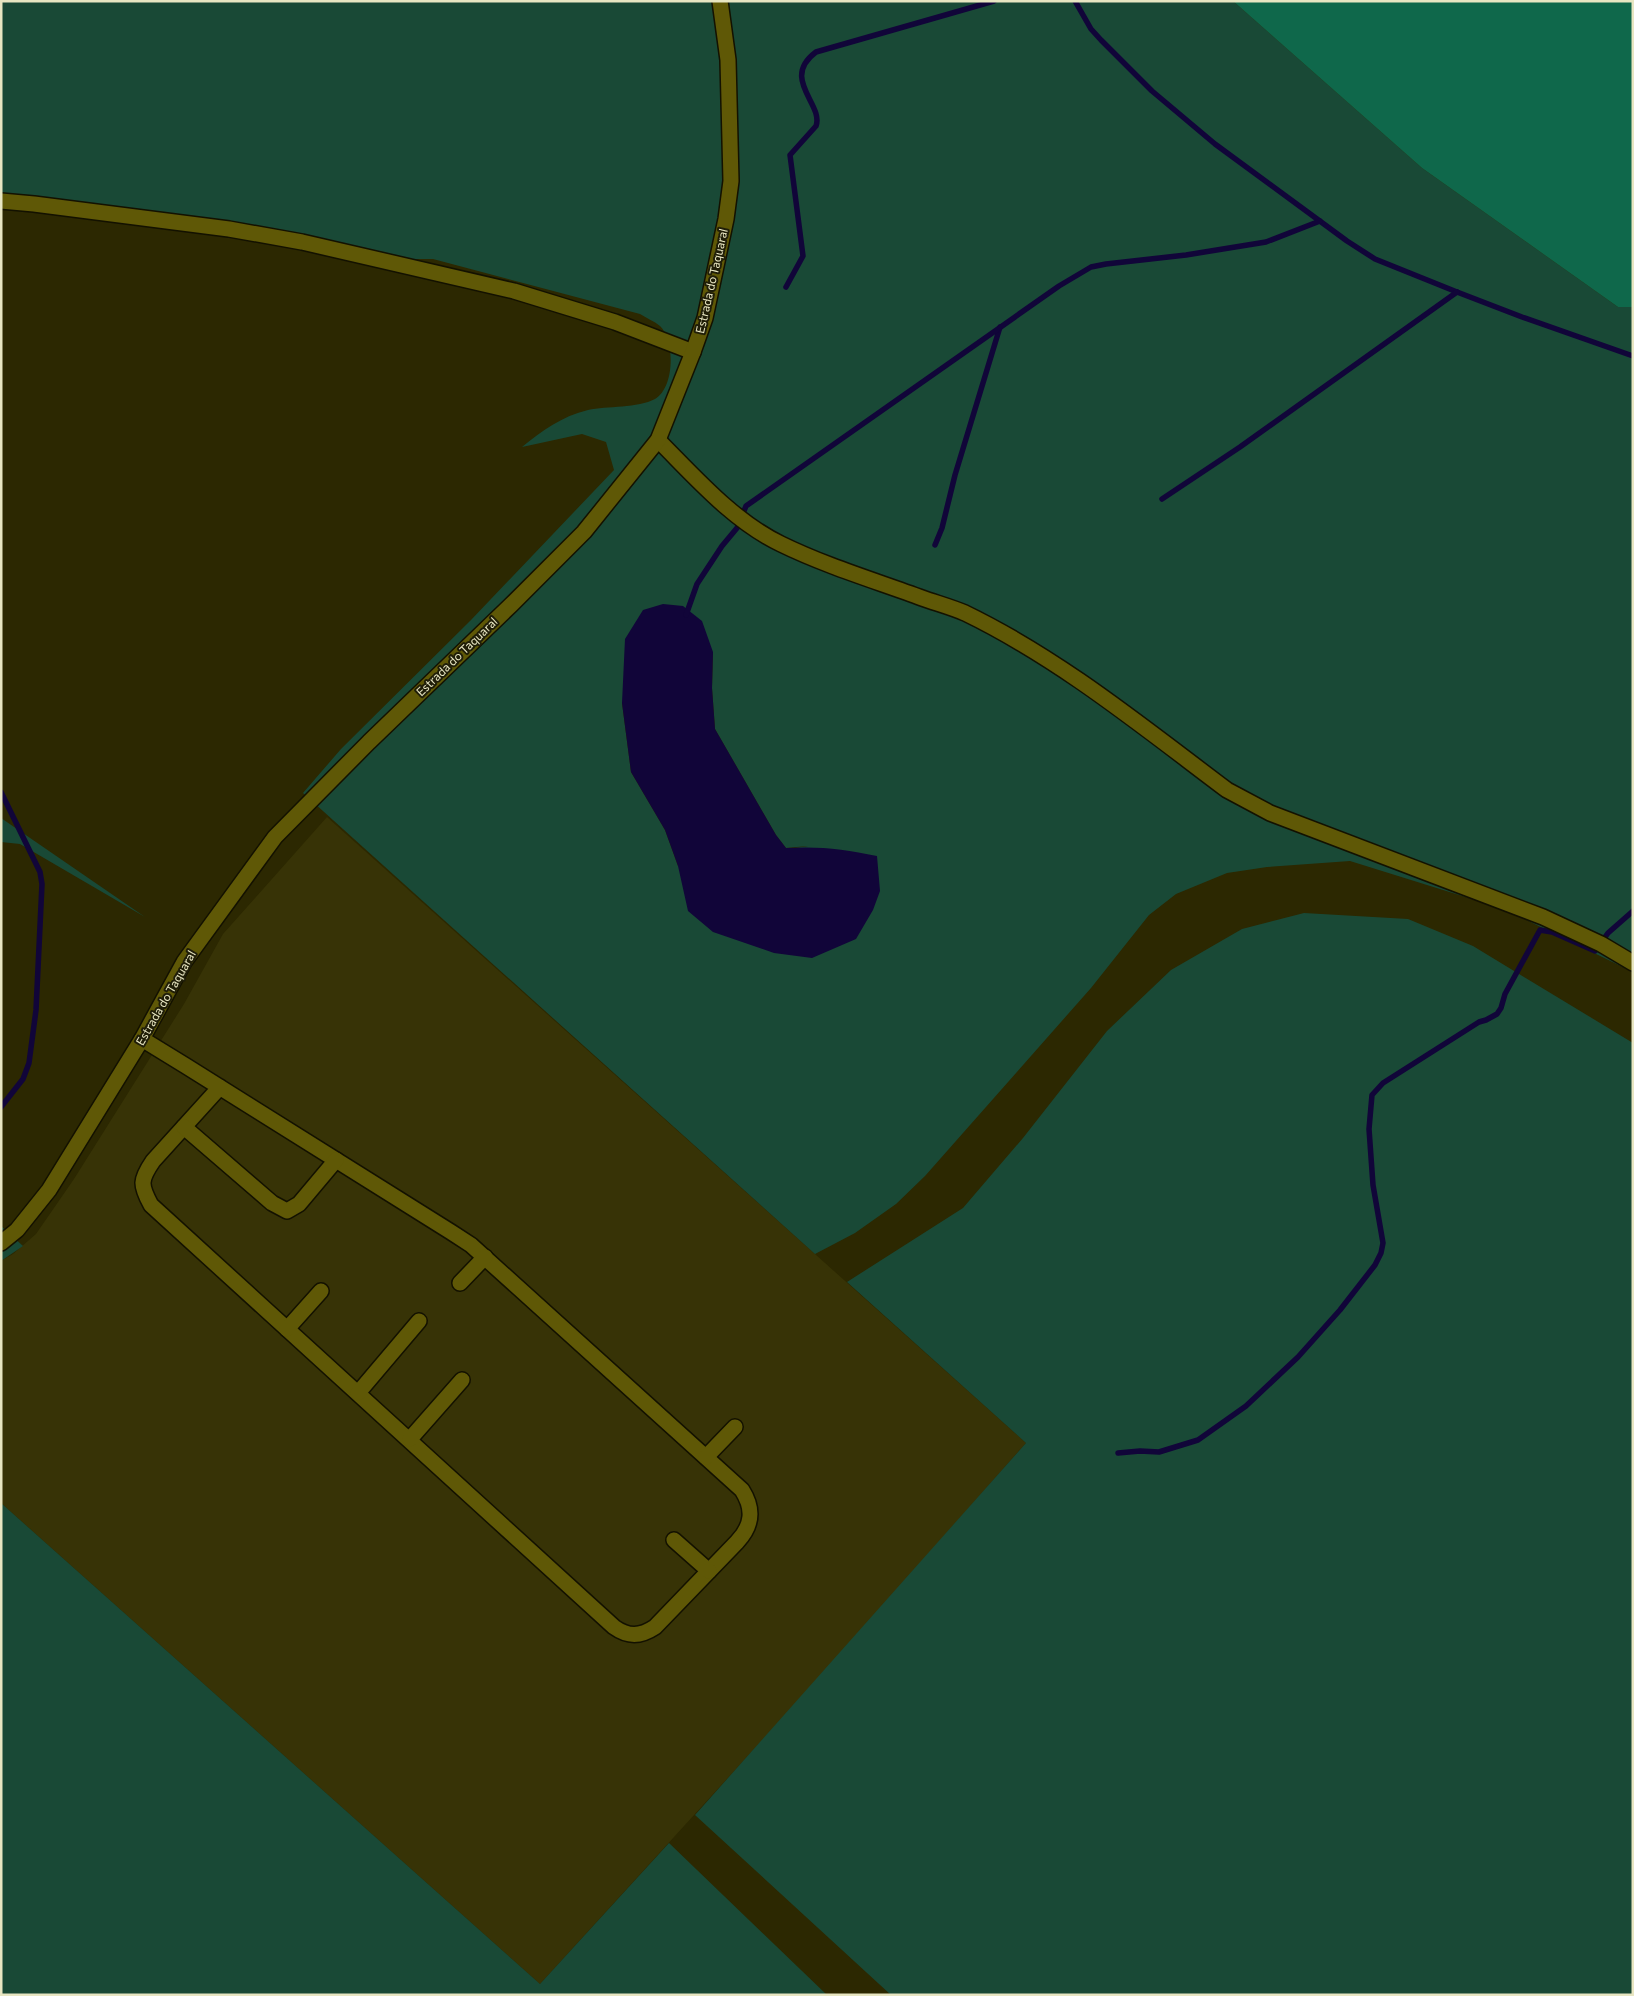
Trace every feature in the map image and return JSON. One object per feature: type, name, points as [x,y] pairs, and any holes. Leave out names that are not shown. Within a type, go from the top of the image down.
[{"type":"street","name":"Estrada do Taquaral","points":[[1,1243],[17,1230],[48,1190],[142,1039],[184,962],[275,837],[368,742],[511,606],[584,532],[658,440],[705,318],[732,181],[728,60],[720,1]]},
{"type":"street","points":[[1,201],[219,228],[302,242],[514,290],[615,322],[693,352]]},
{"type":"street","points":[[658,440],[724,504],[746,522],[780,544],[964,613],[1002,633],[1109,702],[1227,790],[1246,801],[1270,813],[1543,917],[1602,944],[1633,962]]},
{"type":"street","points":[[142,1039],[220,1087],[452,1232],[485,1257],[742,1490],[750,1507],[751,1515],[744,1535],[655,1627],[640,1635],[623,1634],[151,1205],[142,1183],[144,1174],[220,1087]]},
{"type":"street","points":[[184,1127],[272,1202],[287,1211],[299,1204],[336,1160]]},
{"type":"street","points":[[460,1284],[485,1257]]},
{"type":"street","points":[[287,1329],[321,1291]]},
{"type":"street","points":[[358,1393],[419,1321]]},
{"type":"street","points":[[410,1439],[462,1380]]},
{"type":"street","points":[[706,1457],[735,1427]]},
{"type":"street","points":[[674,1540],[708,1571]]},
{"type":"shaded area","points":[[663,604],[683,606],[702,621],[713,652],[712,688],[715,729],[776,835],[786,848],[810,847],[877,856],[880,891],[873,910],[856,939],[812,958],[774,953],[713,932],[688,911],[678,866],[665,830],[631,772],[622,703],[625,639],[643,610]]},
{"type":"shaded area","points":[[327,817],[1026,1443],[818,1679],[540,1984],[1,1503],[1,1261],[13,1254],[36,1234],[74,1179],[184,1004],[223,934]]},
{"type":"green space","points":[[1,1],[1233,1],[1422,168],[1618,307],[1633,307],[1633,972],[1504,909],[1350,861],[1267,867],[1227,873],[1176,894],[1149,915],[1091,988],[925,1176],[896,1204],[855,1233],[815,1254],[303,793],[341,749],[471,620],[614,470],[606,442],[582,434],[522,447],[545,430],[570,416],[588,410],[648,402],[662,393],[671,364],[668,342],[660,326],[640,314],[433,259],[349,259],[353,250],[1,201]],"holes":[[[713,652],[712,688],[715,729],[776,835],[786,848],[808,846],[678,866],[665,830],[631,772],[622,703]]]},
{"type":"green space","points":[[1233,1],[1633,1],[1633,307],[1618,307],[1422,168]]},
{"type":"green space","points":[[1,818],[145,917],[20,844],[1,842]]},
{"type":"green space","points":[[1304,913],[1408,919],[1473,946],[1633,1043],[1633,1995],[891,1995],[695,1815],[1026,1443],[847,1282],[963,1208],[1023,1138],[1107,1031],[1171,970],[1242,929]]},
{"type":"green space","points":[[1,1226],[23,1246],[1,1261]]},
{"type":"green space","points":[[1,1503],[540,1984],[669,1843],[827,1995],[1,1995]]},
{"type":"waterway","points":[[786,287],[803,256],[790,155],[816,126],[817,118],[802,81],[802,72],[806,62],[816,52],[994,1]]},
{"type":"waterway","points":[[1075,1],[1091,29],[1152,91],[1215,144],[1347,241],[1375,259],[1522,317],[1633,356]]},
{"type":"waterway","points":[[686,615],[697,584],[722,546],[737,528],[746,506],[1059,286],[1091,267],[1186,255],[1266,242],[1320,221]]},
{"type":"waterway","points":[[1162,499],[1240,447],[1457,292]]},
{"type":"waterway","points":[[935,545],[942,528],[955,475],[1000,327]]},
{"type":"waterway","points":[[1,792],[40,872],[42,884],[36,1010],[29,1063],[23,1079],[1,1107]]},
{"type":"waterway","points":[[1118,1453],[1159,1452],[1198,1440],[1246,1406],[1298,1357],[1340,1310],[1375,1265],[1381,1253],[1383,1243],[1373,1185],[1369,1129],[1372,1095],[1383,1083],[1479,1022],[1497,1014],[1505,994],[1540,930],[1552,932],[1595,951],[1608,933],[1633,911]]}]
